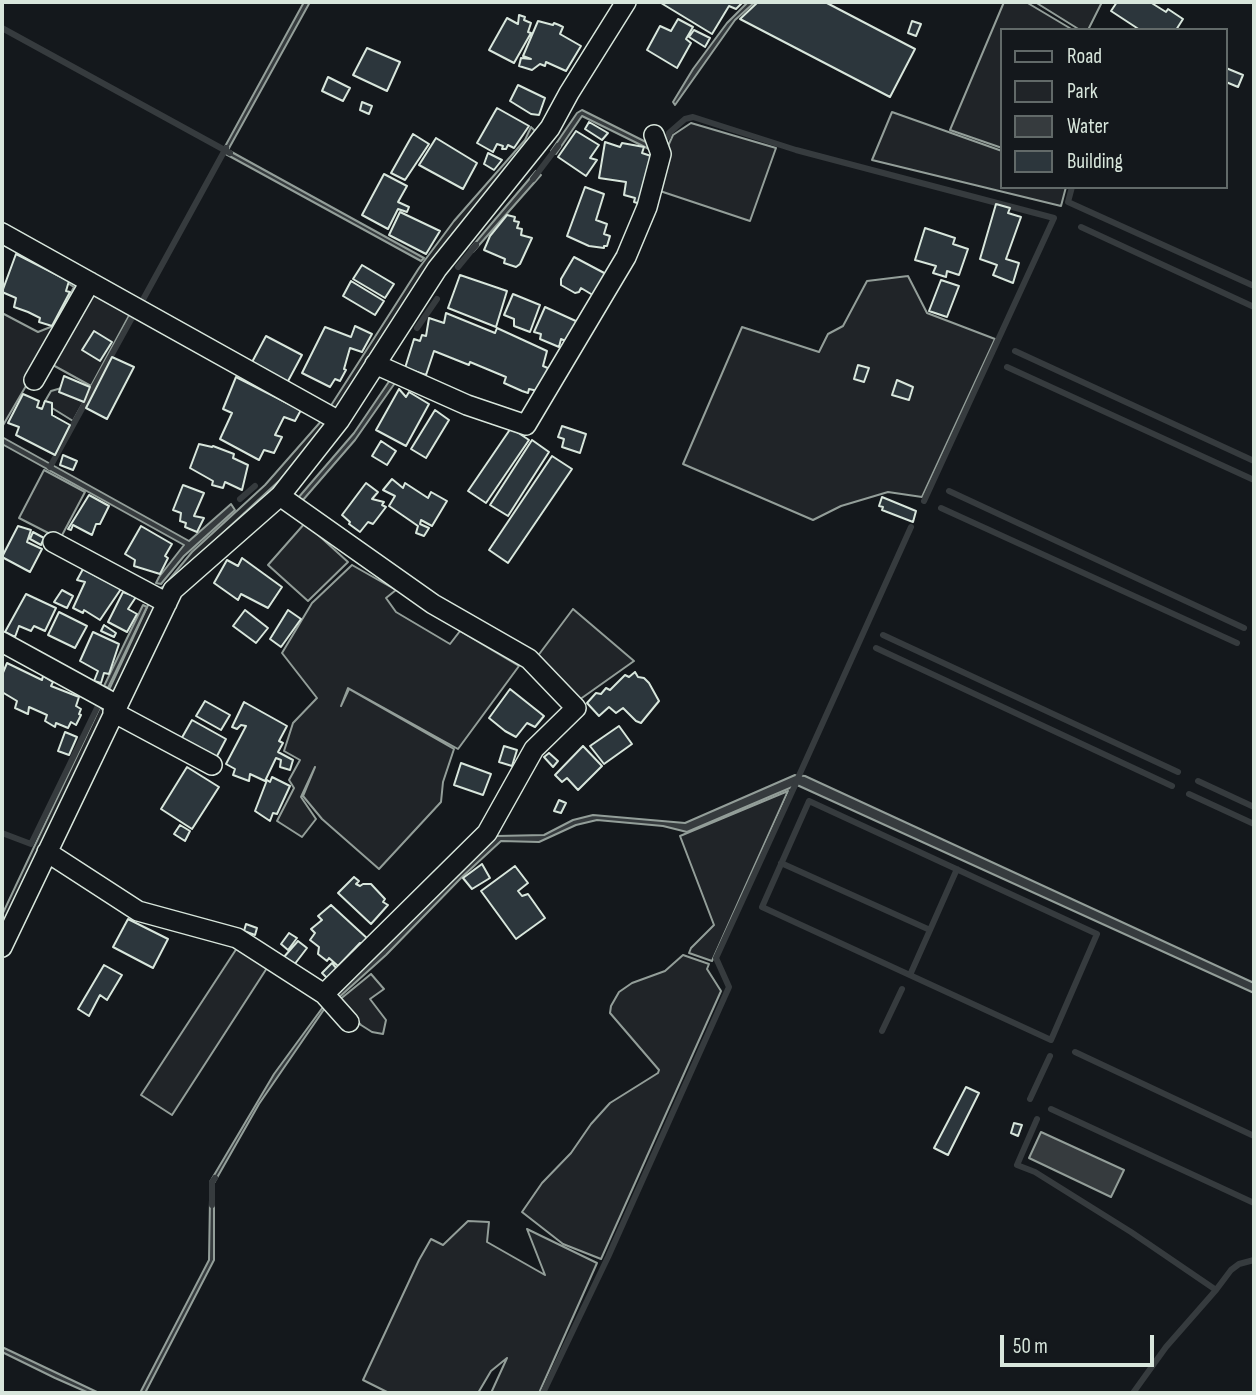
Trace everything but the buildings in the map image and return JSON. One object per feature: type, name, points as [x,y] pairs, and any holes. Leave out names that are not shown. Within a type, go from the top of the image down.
[{"type":"street","points":[[2,947],[173,590],[280,496],[339,421],[437,269],[550,128],[626,2]]},
{"type":"street","points":[[375,364],[467,405],[526,425],[626,257],[647,207],[661,153],[654,135]]},
{"type":"street","points":[[2,233],[339,421]]},
{"type":"street","points":[[34,380],[90,282]]},
{"type":"street","points":[[280,496],[433,604],[529,659],[576,708],[534,749],[487,833],[324,994]]},
{"type":"street","points":[[53,542],[167,603]]},
{"type":"street","points":[[2,642],[212,765]]},
{"type":"street","points":[[47,852],[138,911],[237,938],[324,994],[349,1022]]},
{"type":"green space","points":[[1004,2],[1026,2],[1070,28],[1000,28],[1000,147],[950,130]]},
{"type":"green space","points":[[1035,2],[1102,2],[1089,28],[1077,28]]},
{"type":"green space","points":[[892,112],[1000,150],[1000,189],[1065,189],[1061,206],[872,160]]},
{"type":"green space","points":[[691,123],[776,148],[750,221],[657,190],[673,135]]},
{"type":"green space","points":[[31,254],[85,285],[2,427],[2,313],[38,332],[53,326],[74,287],[28,260]]},
{"type":"green space","points":[[908,276],[927,313],[995,339],[922,497],[888,492],[841,506],[813,520],[683,464],[742,327],[819,352],[828,334],[843,326],[867,281]]},
{"type":"green space","points":[[92,292],[131,312],[91,386],[51,364]]},
{"type":"green space","points":[[72,385],[88,394],[73,421],[44,403],[51,391]]},
{"type":"green space","points":[[44,470],[85,492],[60,539],[19,518]]},
{"type":"green space","points":[[305,523],[348,562],[308,601],[268,565]]},
{"type":"green space","points":[[352,565],[396,590],[386,598],[396,612],[450,644],[460,631],[519,666],[458,749],[348,688],[341,706],[349,689],[454,749],[443,782],[441,802],[379,869],[322,819],[303,796],[315,767],[301,797],[316,819],[302,837],[277,821],[294,788],[289,780],[300,760],[284,751],[293,723],[317,698],[282,653],[312,603]]},
{"type":"green space","points":[[573,609],[634,661],[579,700],[537,657]]},
{"type":"green space","points":[[788,791],[712,961],[689,953],[714,925],[680,836]]},
{"type":"green space","points":[[237,948],[267,968],[172,1115],[141,1095]]},
{"type":"green space","points":[[683,955],[709,964],[707,969],[721,991],[601,1259],[563,1244],[522,1212],[542,1183],[571,1153],[610,1103],[658,1073],[659,1070],[610,1013],[611,1006],[619,992],[632,983],[665,971]]},
{"type":"green space","points":[[371,974],[384,989],[370,999],[386,1020],[383,1034],[372,1032],[361,1025],[338,1001]]},
{"type":"green space","points":[[468,1221],[489,1222],[487,1242],[545,1275],[527,1229],[597,1263],[539,1393],[491,1393],[507,1358],[491,1371],[478,1393],[389,1393],[363,1380],[431,1239],[443,1245]]},
{"type":"shaded area","points":[[531,127],[535,131],[533,137],[335,409],[330,407],[419,268],[454,221],[525,140]]},
{"type":"shaded area","points":[[323,419],[327,423],[280,480],[185,568],[165,594],[158,589],[163,587],[192,552],[265,485]]},
{"type":"shaded area","points":[[149,603],[155,606],[114,692],[108,692]]},
{"type":"shaded area","points":[[100,707],[105,712],[2,929],[2,915]]},
{"type":"water","points":[[304,2],[310,2],[228,150],[424,258],[421,261],[222,152]]},
{"type":"water","points":[[748,2],[755,2],[735,20],[675,105],[673,102],[693,69],[727,23]]},
{"type":"water","points":[[582,110],[652,145],[649,149],[582,116],[556,154],[551,151],[577,113]]},
{"type":"water","points":[[536,171],[541,175],[473,252],[470,249]]},
{"type":"water","points":[[390,380],[395,383],[355,440],[303,500],[298,498],[354,433]]},
{"type":"water","points":[[2,437],[189,541],[231,504],[235,510],[184,556],[161,584],[156,583],[184,545],[2,444]]},
{"type":"water","points":[[143,605],[147,607],[108,688],[104,686]]},
{"type":"water","points":[[795,775],[805,776],[1254,983],[1254,993],[797,785],[687,832],[663,826],[597,820],[576,825],[539,842],[501,841],[386,955],[336,1000],[334,997],[497,836],[544,835],[573,820],[593,815],[685,823]]},
{"type":"water","points":[[323,1007],[325,1008],[259,1104],[214,1183],[210,1182],[274,1074]]},
{"type":"water","points":[[1041,1132],[1124,1170],[1111,1197],[1029,1158]]},
{"type":"water","points":[[210,1199],[214,1200],[214,1260],[145,1393],[140,1393],[209,1260]]},
{"type":"water","points":[[2,1347],[99,1393],[89,1393],[55,1378],[2,1352]]},
{"type":"waterway","points":[[2,28],[230,153]]},
{"type":"waterway","points":[[659,140],[668,137],[685,119],[693,117],[796,150],[1054,218],[924,501]]},
{"type":"waterway","points":[[533,179],[558,146]]},
{"type":"waterway","points":[[140,305],[226,148]]},
{"type":"waterway","points":[[1071,189],[1068,202],[1254,286]]},
{"type":"waterway","points":[[1081,227],[1254,307]]},
{"type":"waterway","points":[[458,267],[476,245]]},
{"type":"waterway","points":[[417,328],[437,299]]},
{"type":"waterway","points":[[50,467],[134,314]]},
{"type":"waterway","points":[[1015,351],[1254,461]]},
{"type":"waterway","points":[[1007,367],[1254,480]]},
{"type":"waterway","points":[[240,499],[255,486]]},
{"type":"waterway","points":[[949,491],[1244,628]]},
{"type":"waterway","points":[[941,508],[1237,643]]},
{"type":"waterway","points":[[797,780],[911,527]]},
{"type":"waterway","points":[[883,635],[1178,772]]},
{"type":"waterway","points":[[876,648],[1172,786]]},
{"type":"waterway","points":[[2,833],[31,844],[98,706]]},
{"type":"waterway","points":[[543,1393],[608,1257],[729,987],[716,958],[797,781]]},
{"type":"waterway","points":[[1198,781],[1254,807]]},
{"type":"waterway","points":[[1189,794],[1254,824]]},
{"type":"waterway","points":[[809,801],[1097,934],[1051,1040],[762,907],[809,801]]},
{"type":"waterway","points":[[781,863],[930,930],[957,869]]},
{"type":"waterway","points":[[910,975],[930,930]]},
{"type":"waterway","points":[[882,1031],[902,989]]},
{"type":"waterway","points":[[1075,1052],[1254,1136]]},
{"type":"waterway","points":[[1030,1099],[1050,1056]]},
{"type":"waterway","points":[[1051,1109],[1254,1203]]},
{"type":"waterway","points":[[1037,1119],[1017,1165],[1035,1172],[1131,1232],[1216,1290],[1166,1347],[1133,1393]]},
{"type":"waterway","points":[[212,1205],[212,1182],[215,1178]]},
{"type":"waterway","points":[[1216,1290],[1231,1270],[1239,1264],[1254,1260]]}]
